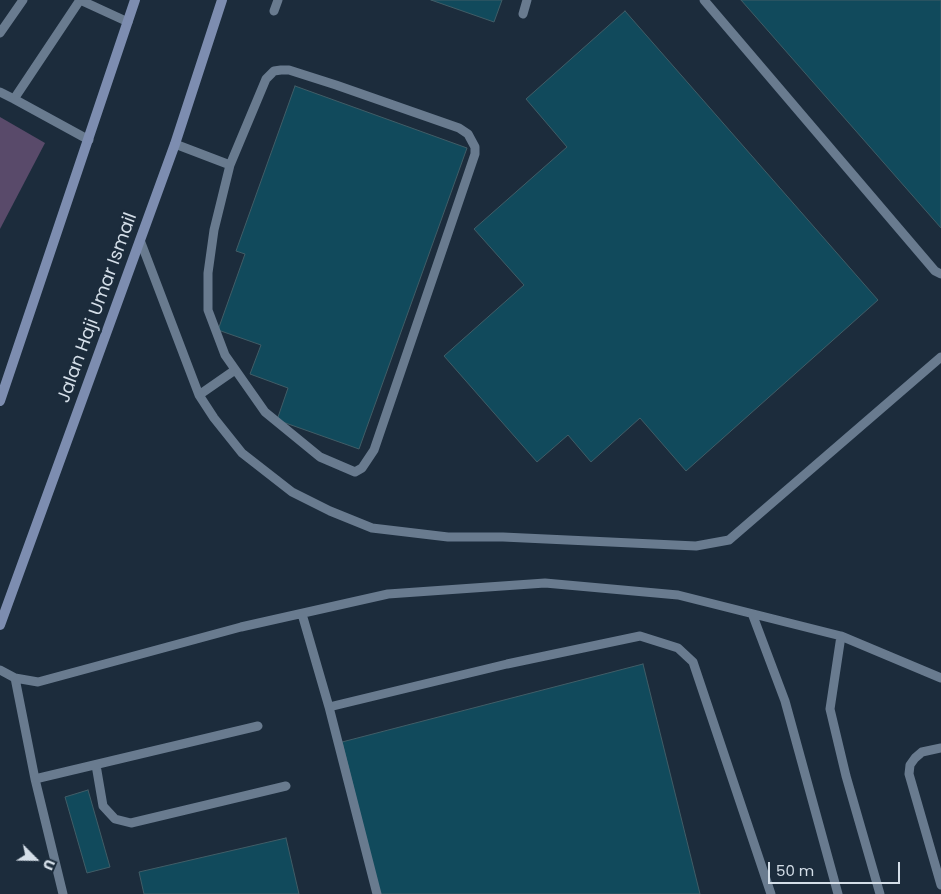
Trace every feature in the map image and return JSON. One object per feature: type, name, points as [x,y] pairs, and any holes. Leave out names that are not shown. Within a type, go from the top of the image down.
[{"type":"main road","points":[[0,401],[135,0]]},
{"type":"main road","name":"Jalan Haji Umar Ismail","points":[[0,625],[175,144],[222,0]]},
{"type":"lane","points":[[0,33],[23,0]]},
{"type":"lane","points":[[14,99],[24,81],[80,0],[128,22]]},
{"type":"lane","points":[[274,11],[278,0]]},
{"type":"lane","points":[[523,14],[528,0]]},
{"type":"lane","points":[[704,0],[928,264],[941,274]]},
{"type":"lane","points":[[289,70],[459,128],[468,134],[475,147],[475,154],[374,450],[362,468],[355,472],[320,457],[265,412],[236,370],[225,356],[208,310],[208,274],[214,230],[230,165],[266,79],[274,71],[289,70]]},
{"type":"lane","points":[[0,92],[89,140]]},
{"type":"lane","points":[[175,144],[230,165]]},
{"type":"lane","points":[[140,240],[199,395],[214,418],[242,453],[292,492],[330,512],[372,528],[448,538],[503,538],[696,546],[729,540],[941,357]]},
{"type":"lane","points":[[199,395],[236,370]]},
{"type":"lane","points":[[0,670],[15,678],[38,682],[241,627],[388,594],[545,583],[678,595],[753,616],[841,636],[941,678]]},
{"type":"lane","points":[[302,614],[329,706],[377,894]]},
{"type":"lane","points":[[753,616],[785,701],[838,894]]},
{"type":"lane","points":[[329,706],[507,664],[640,636],[678,648],[693,662],[771,894]]},
{"type":"lane","points":[[841,636],[830,709],[846,776],[880,894]]},
{"type":"lane","points":[[15,678],[35,779],[64,894]]},
{"type":"lane","points":[[35,779],[258,726]]},
{"type":"lane","points":[[941,748],[922,752],[910,765],[909,774],[941,885]]},
{"type":"lane","points":[[96,764],[104,806],[115,819],[131,823],[286,786]]},
{"type":"shaded area","points":[[0,117],[45,143],[0,229]]},
{"type":"building","points":[[431,0],[502,0],[494,22]]},
{"type":"building","points":[[741,0],[941,0],[941,228]]},
{"type":"building","points":[[625,11],[878,300],[686,471],[640,418],[591,462],[568,435],[537,462],[444,356],[524,285],[474,229],[567,147],[526,99]]},
{"type":"building","points":[[295,86],[467,148],[359,449],[277,420],[288,388],[250,374],[261,345],[218,330],[245,254],[236,251]]},
{"type":"building","points":[[643,664],[700,894],[380,894],[342,742]]},
{"type":"building","points":[[88,790],[110,867],[87,873],[65,797]]},
{"type":"building","points":[[286,838],[299,894],[144,894],[139,872]]}]
